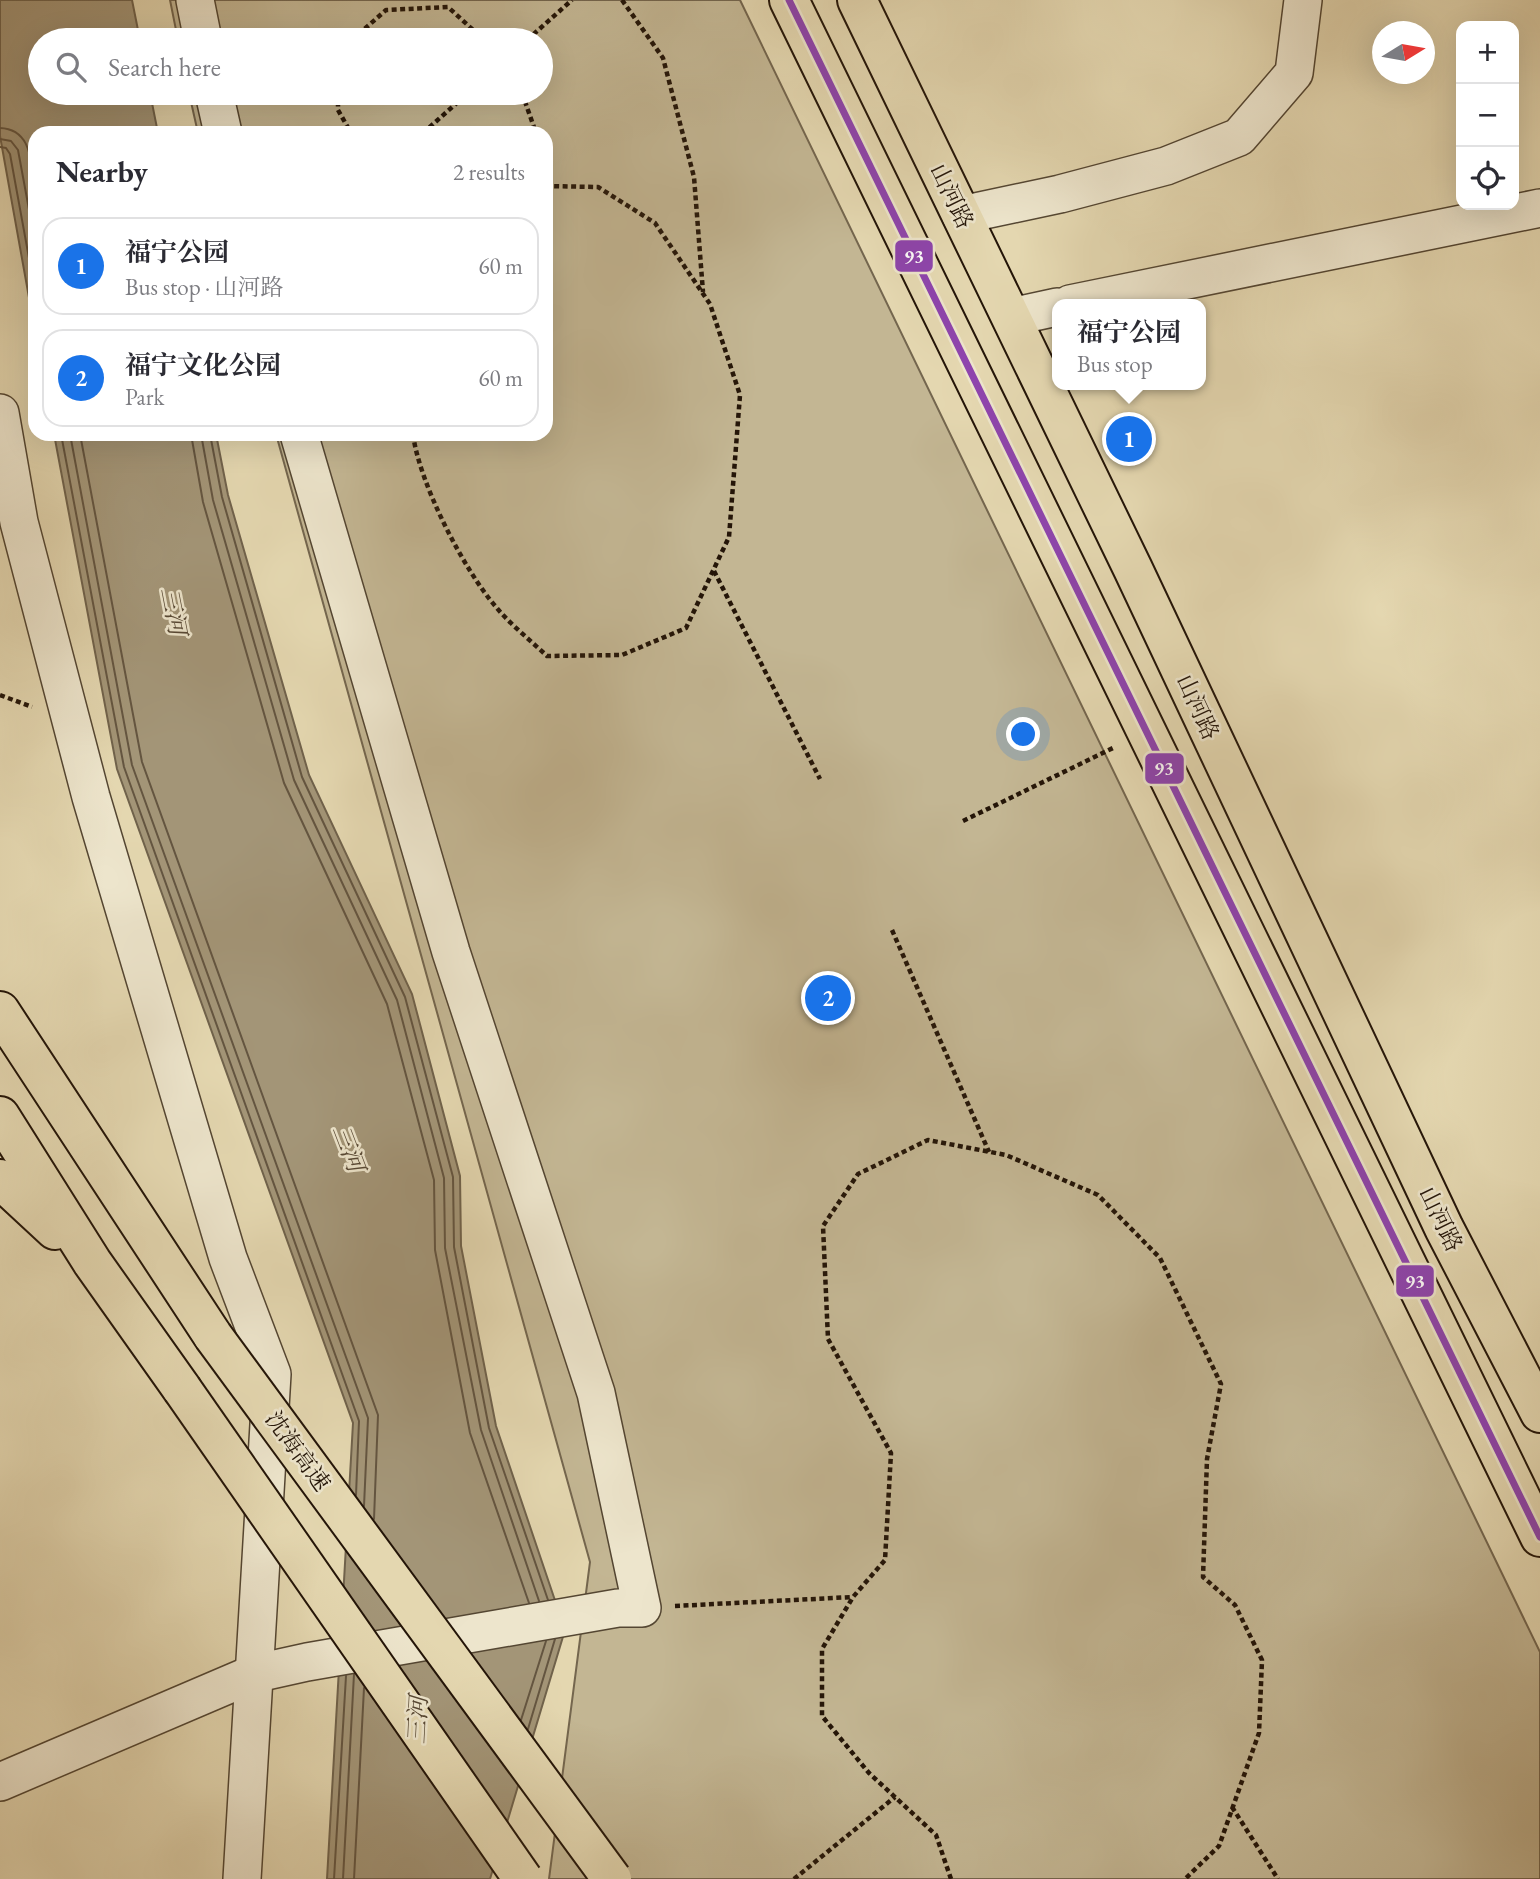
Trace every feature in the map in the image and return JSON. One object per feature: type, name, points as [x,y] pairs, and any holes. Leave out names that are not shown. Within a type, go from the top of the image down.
[{"type":"main road","points":[[789,0],[1540,1537]]},
{"type":"main road","name":"山河路","points":[[857,0],[1444,1228],[1540,1413]]},
{"type":"main road","name":"沈海高速","points":[[0,1011],[213,1336],[612,1879]]},
{"type":"main road","points":[[0,1116],[92,1262],[523,1879]]},
{"type":"main road","points":[[0,1179],[92,1262]]},
{"type":"street","points":[[195,0],[201,28]]},
{"type":"street","points":[[961,215],[1060,194],[1166,166],[1239,137],[1294,73],[1303,0]]},
{"type":"street","points":[[217,105],[222,126]]},
{"type":"street","points":[[1094,299],[1540,208]]},
{"type":"street","points":[[1010,317],[1052,308]]},
{"type":"street","points":[[0,413],[19,522],[91,797],[228,1258],[272,1374],[242,1879]]},
{"type":"street","points":[[0,1782],[253,1674],[307,1662],[630,1608],[596,1393],[451,953],[301,441]]},
{"type":"path","points":[[540,28],[572,0]]},
{"type":"path","points":[[622,0],[663,58],[694,177],[703,293]]},
{"type":"path","points":[[366,28],[386,10],[448,8],[470,28]]},
{"type":"path","points":[[338,105],[347,126]]},
{"type":"path","points":[[431,126],[454,105]]},
{"type":"path","points":[[526,105],[534,126]]},
{"type":"path","points":[[414,441],[415,450],[448,532],[495,607],[547,656],[622,655],[686,628],[729,537],[740,395],[710,304],[655,223],[598,187],[553,186]]},
{"type":"path","points":[[713,570],[820,779]]},
{"type":"path","points":[[962,821],[1145,732]]},
{"type":"path","points":[[892,930],[989,1152]]},
{"type":"path","points":[[951,1879],[936,1835],[869,1773],[822,1716],[822,1649],[853,1597],[885,1560],[891,1453],[828,1339],[823,1226],[858,1174],[928,1140],[1006,1156],[1098,1195],[1160,1258],[1221,1384],[1206,1459],[1203,1577],[1235,1605],[1262,1660],[1259,1733],[1219,1846],[1185,1879]]},
{"type":"path","points":[[630,1608],[853,1597]]},
{"type":"path","points":[[794,1879],[895,1797]]},
{"type":"path","points":[[1232,1807],[1278,1879]]},
{"type":"shaded area","points":[[170,0],[740,0],[1540,1652],[1540,1879],[549,1879],[590,1562],[278,441],[553,441],[553,126],[196,126],[192,105],[553,105],[553,28],[176,28]]},
{"type":"water","points":[[0,0],[132,0],[138,28],[28,28],[28,105],[152,105],[157,126],[28,126],[28,292],[0,136]]},
{"type":"water","name":"三河","points":[[55,441],[217,441],[228,495],[309,775],[412,994],[460,1176],[461,1246],[496,1426],[565,1630],[490,1879],[327,1879],[353,1423],[117,769]]},
{"type":"transit line","name":"93","points":[[789,0],[1540,1537]]},
{"type":"place","name":"福宁公园","points":[[1129,439]]},
{"type":"place","name":"福宁文化公园","points":[[828,998]]}]
